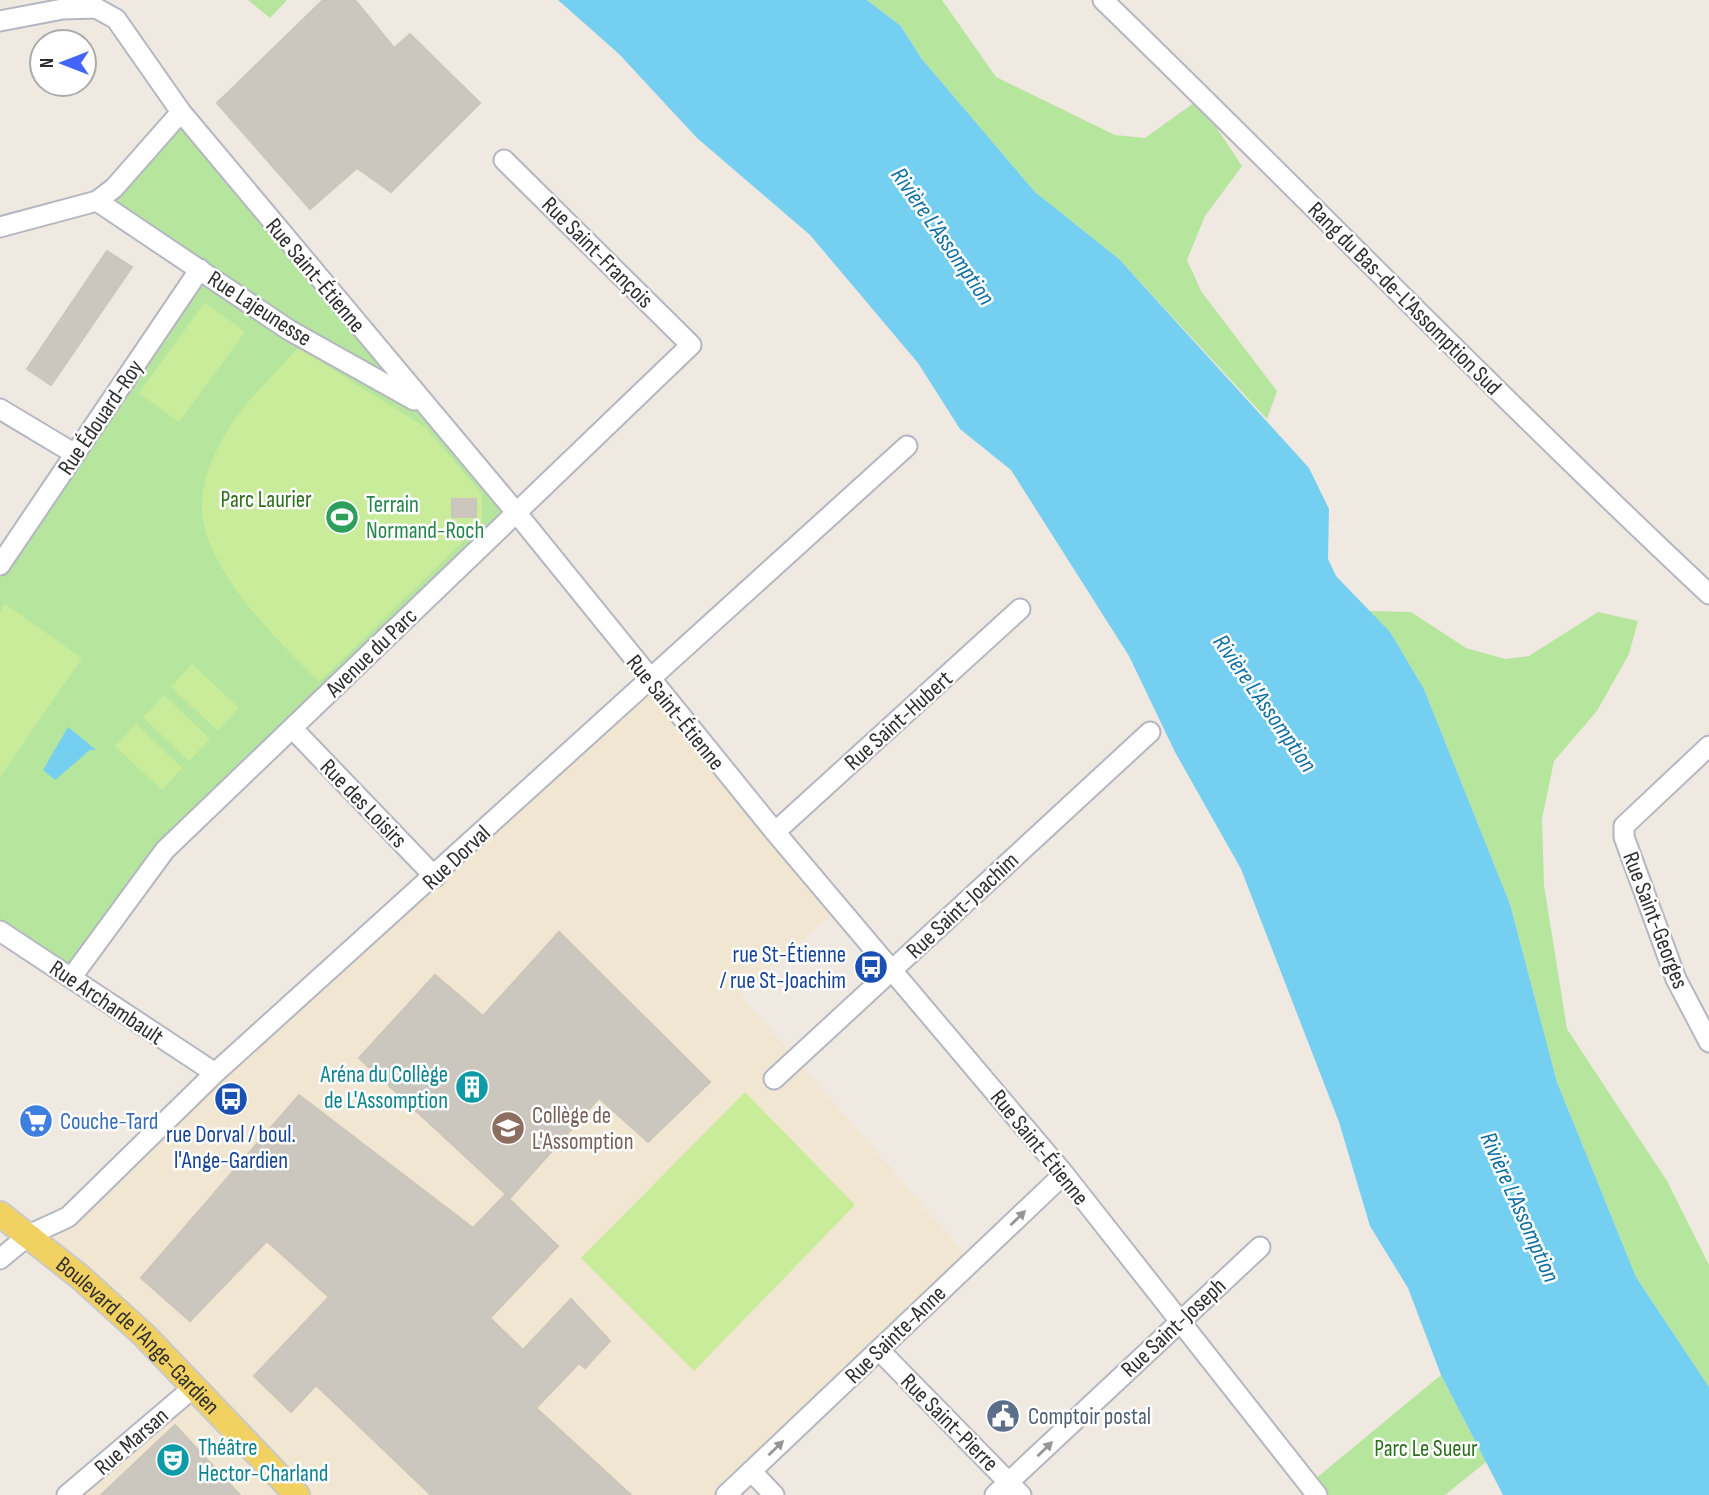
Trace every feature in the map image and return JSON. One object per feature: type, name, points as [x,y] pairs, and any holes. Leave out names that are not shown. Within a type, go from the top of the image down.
[{"type":"main road","name":"Boulevard de l'Ange-Gardien","points":[[0,1214],[29,1235],[126,1318],[297,1495]]},
{"type":"street","name":"Rang du Bas-de-L'Assomption Sud","points":[[1103,0],[1442,334],[1547,442],[1709,594]]},
{"type":"street","name":"Rue Saint-Étienne","points":[[0,21],[44,12],[96,8],[116,19],[181,112],[514,511],[649,680],[1064,1174],[1317,1495]]},
{"type":"street","points":[[0,228],[97,201],[114,188],[181,112]]},
{"type":"street","name":"Rue Saint-François","points":[[504,160],[691,345]]},
{"type":"street","name":"Rue Lajeunesse","points":[[97,201],[289,330],[428,408]]},
{"type":"street","name":"Rue Édouard-Roy","points":[[0,565],[200,269]]},
{"type":"street","name":"Avenue du Parc","points":[[71,978],[165,850],[293,729],[514,511],[691,345]]},
{"type":"street","points":[[0,409],[75,454]]},
{"type":"street","name":"Rue Dorval","points":[[0,1259],[29,1235],[68,1217],[215,1073],[435,877],[907,446]]},
{"type":"street","name":"Rue Saint-Hubert","points":[[775,831],[1020,609]]},
{"type":"street","name":"Rue des Loisirs","points":[[293,729],[435,877]]},
{"type":"street","name":"Rue Saint-Joachim","points":[[774,1079],[1150,732]]},
{"type":"street","name":"Rue Saint-Georges","points":[[1709,746],[1624,827],[1624,837],[1676,979],[1709,1042]]},
{"type":"street","name":"Rue Archambault","points":[[0,931],[215,1073]]},
{"type":"street","name":"Rue Sainte-Anne","points":[[726,1495],[1064,1174]]},
{"type":"street","name":"Rue Saint-Joseph","points":[[1009,1491],[1179,1321],[1260,1247]]},
{"type":"street","name":"Rue Saint-Pierre","points":[[879,1350],[1009,1491]]},
{"type":"street","name":"Rue Marsan","points":[[68,1495],[194,1387]]},
{"type":"street","points":[[751,1471],[774,1495]]},
{"type":"shaded area","name":"Collège de L'Assomption","points":[[649,680],[840,908],[739,993],[972,1262],[724,1495],[67,1495],[194,1387],[29,1235],[68,1217]]},
{"type":"green space","points":[[248,0],[287,0],[270,18]]},
{"type":"green space","points":[[867,0],[942,0],[996,77],[1115,135],[1145,138],[1198,100],[1242,166],[1205,216],[1187,260],[1201,291],[1277,391],[1267,419],[1119,259],[1035,192],[921,58],[901,26]]},
{"type":"green space","name":"Parc Laurier","points":[[181,112],[515,511],[165,850],[71,978],[0,931],[0,565],[199,269],[97,201]]},
{"type":"green space","points":[[205,302],[245,332],[179,422],[139,393]]},
{"type":"green space","name":"Terrain Normand-Roch","points":[[298,348],[425,427],[482,494],[482,523],[319,682],[264,625],[229,579],[215,556],[206,532],[202,509],[208,472],[230,426],[248,402]]},
{"type":"green space","points":[[5,604],[82,658],[0,777],[0,612]]},
{"type":"green space","points":[[1369,611],[1411,612],[1466,648],[1505,659],[1529,656],[1598,612],[1638,621],[1629,654],[1597,711],[1554,761],[1542,819],[1544,885],[1567,1029],[1667,1181],[1709,1265],[1709,1387],[1636,1277],[1557,1082],[1510,904],[1424,689],[1390,632]]},
{"type":"green space","points":[[192,664],[239,708],[218,731],[171,687]]},
{"type":"green space","points":[[164,695],[210,739],[189,761],[143,717]]},
{"type":"green space","points":[[136,724],[182,768],[162,790],[115,746]]},
{"type":"green space","points":[[745,1092],[855,1205],[694,1371],[581,1258]]},
{"type":"green space","name":"Parc Le Sueur","points":[[1441,1375],[1486,1462],[1445,1495],[1318,1495],[1309,1484]]},
{"type":"water","name":"Rivière L'Assomption","points":[[558,0],[867,0],[901,26],[921,58],[1035,192],[1119,259],[1309,468],[1329,509],[1328,559],[1336,576],[1390,632],[1424,689],[1510,904],[1557,1082],[1636,1277],[1709,1387],[1709,1495],[1503,1495],[1441,1375],[1408,1288],[1370,1226],[1339,1122],[1241,869],[1175,752],[1129,656],[1011,470],[960,429],[918,363],[810,235],[697,138],[619,54]]},
{"type":"water","points":[[68,727],[96,750],[90,750],[55,780],[43,770]]},
{"type":"building","points":[[323,0],[355,0],[394,48],[410,34],[480,103],[391,192],[357,168],[310,209],[217,103]]},
{"type":"building","points":[[107,251],[132,267],[51,385],[27,369]]},
{"type":"building","points":[[452,499],[476,499],[476,517],[452,517]]},
{"type":"building","points":[[559,932],[710,1082],[648,1142],[599,1098],[510,1198],[359,1058],[435,975],[483,1016]]},
{"type":"building","points":[[299,1095],[473,1228],[505,1195],[558,1246],[490,1318],[523,1350],[571,1299],[610,1341],[585,1368],[579,1363],[536,1408],[631,1495],[431,1495],[316,1385],[291,1412],[254,1376],[329,1297],[267,1241],[190,1321],[141,1278]]},
{"type":"building","name":"Théâtre Hector-Charland","points":[[175,1425],[240,1495],[101,1495]]},
{"type":"place","name":"Terrain Normand-Roch","points":[[342,517]]},
{"type":"place","name":"rue St-Étienne / rue St-Joachim","points":[[871,967]]},
{"type":"place","name":"Aréna du Collège de L'Assomption","points":[[472,1087]]},
{"type":"place","name":"rue Dorval / boul. l'Ange-Gardien","points":[[231,1099]]},
{"type":"place","name":"Couche-Tard","points":[[36,1121]]},
{"type":"place","name":"Collège de L'Assomption","points":[[508,1128]]},
{"type":"place","name":"Comptoir postal","points":[[1003,1416]]},
{"type":"place","name":"Théâtre Hector-Charland","points":[[173,1460]]}]
